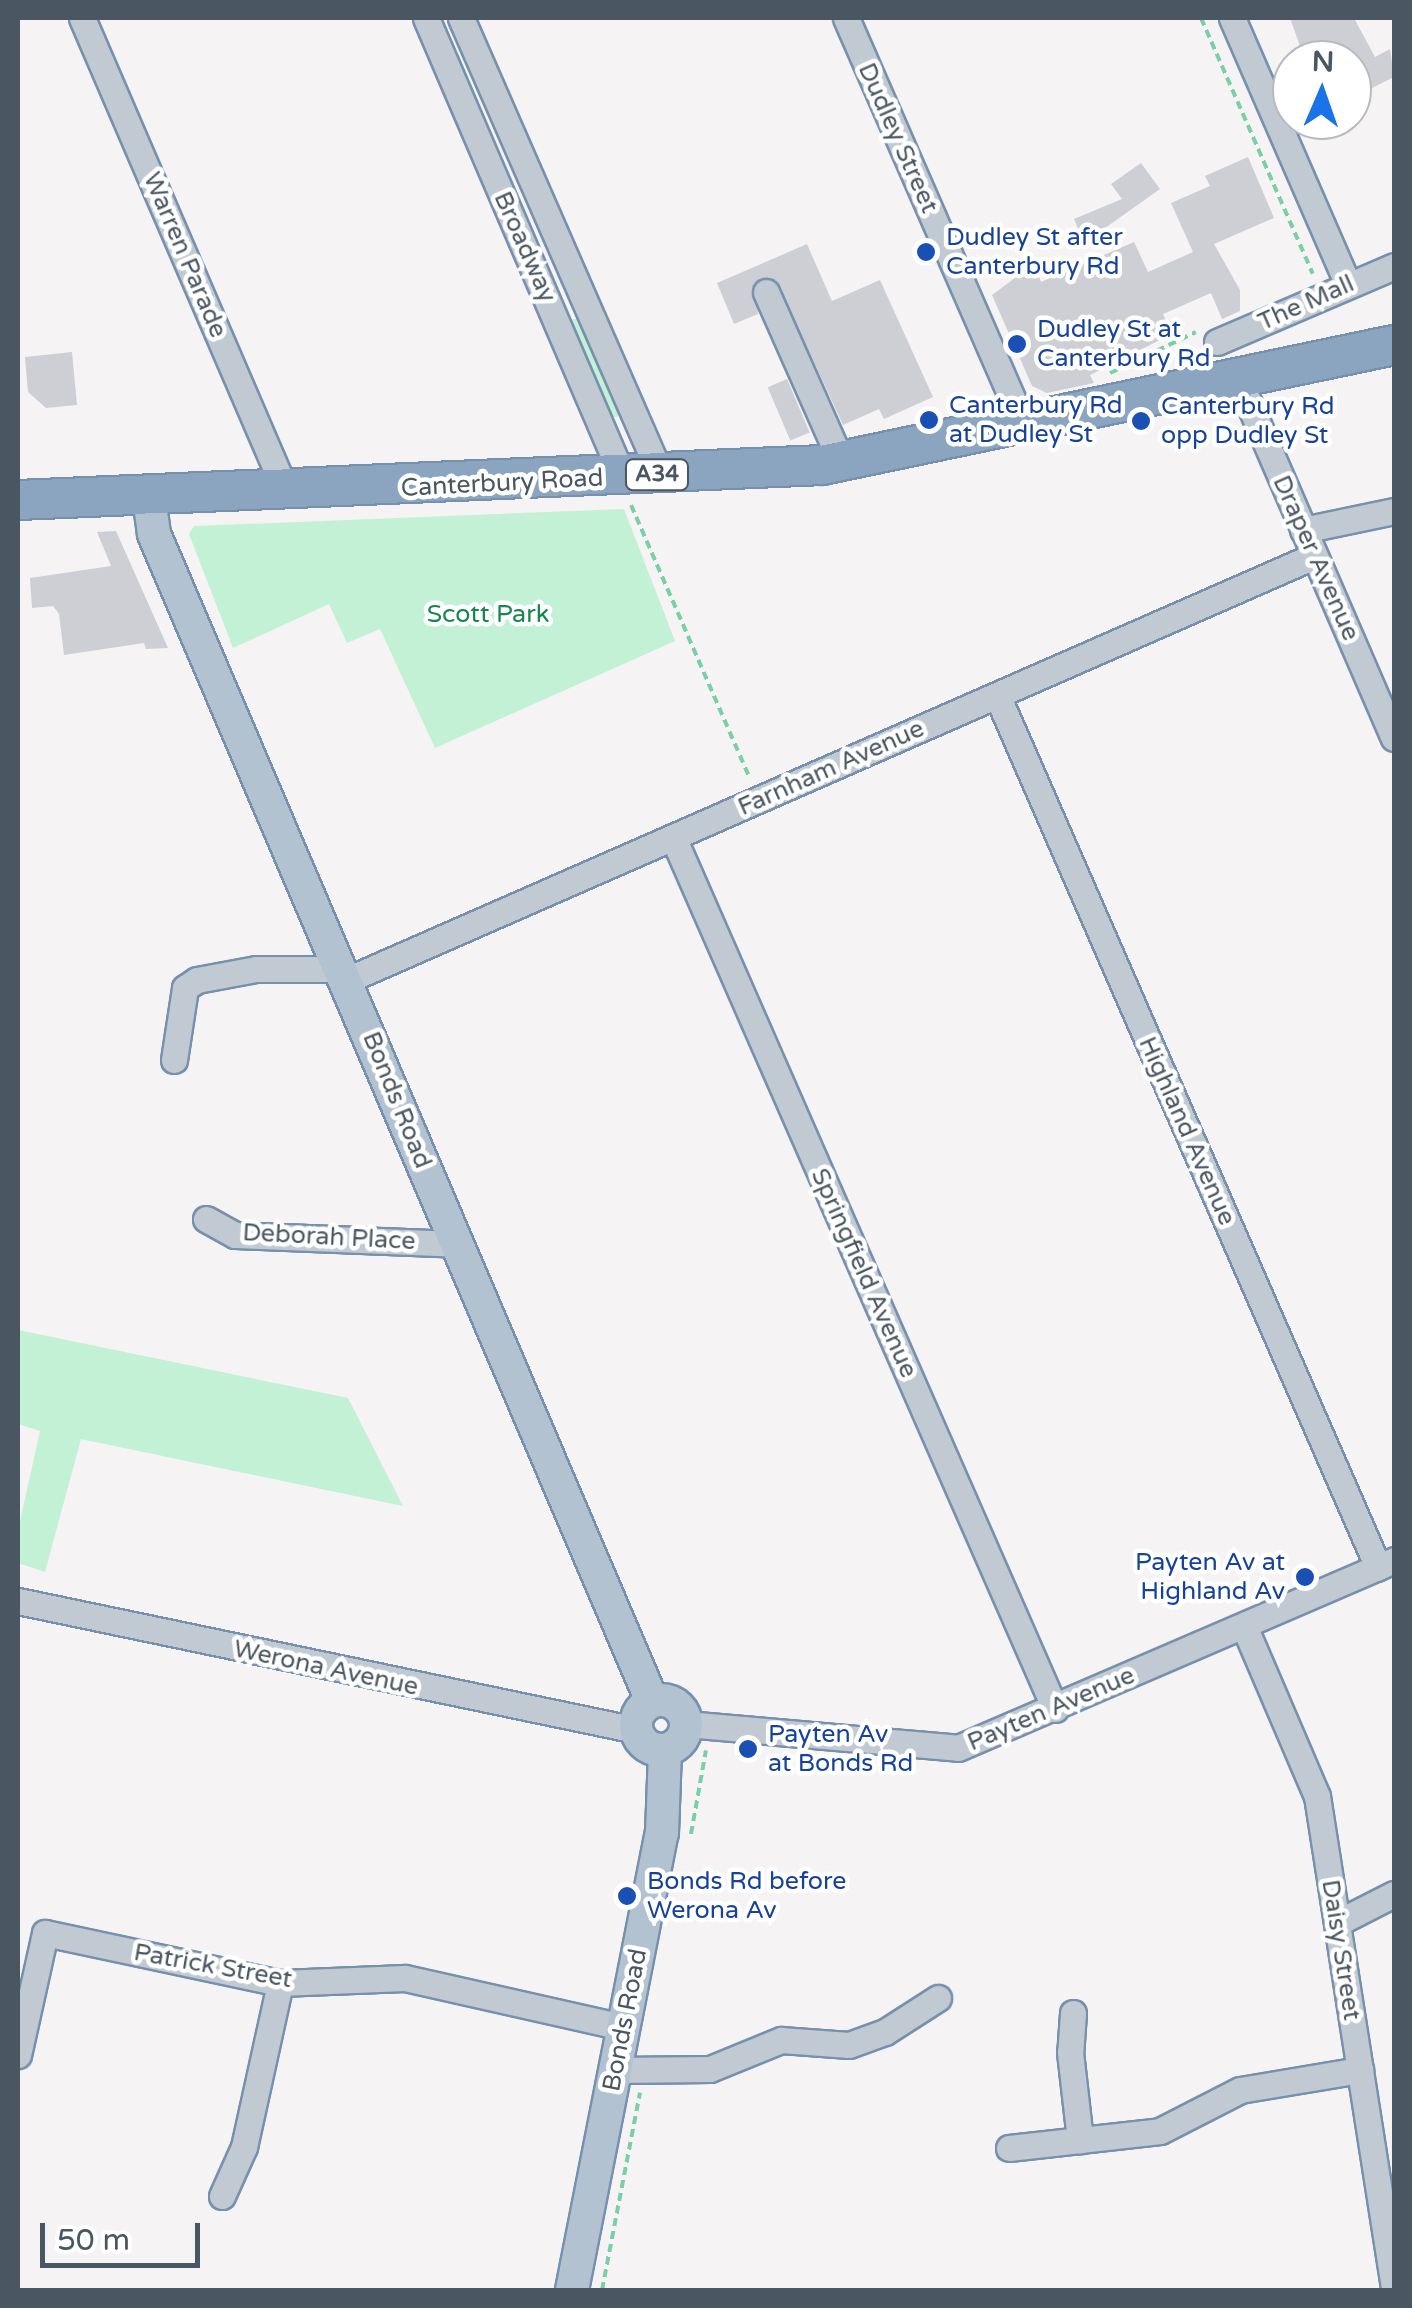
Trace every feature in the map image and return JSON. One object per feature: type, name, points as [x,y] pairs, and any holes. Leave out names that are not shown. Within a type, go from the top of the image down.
[{"type":"highway","name":"Canterbury Road","points":[[18,500],[638,486],[841,461],[1394,345]]},
{"type":"main road","name":"Bonds Road","points":[[149,498],[154,534],[652,1701]]},
{"type":"main road","points":[[652,1701],[674,1704],[676,1737],[644,1744],[636,1730],[637,1716],[652,1701]]},
{"type":"main road","name":"Bonds Road","points":[[572,2290],[662,1834],[676,1737]]},
{"type":"street","name":"Warren Parade","points":[[82,18],[286,492]]},
{"type":"street","name":"Broadway","points":[[426,18],[604,431],[638,486]]},
{"type":"street","name":"Dudley Street","points":[[846,18],[1023,424]]},
{"type":"street","points":[[1232,18],[1347,283]]},
{"type":"street","name":"Broadway","points":[[465,27],[636,416],[638,486]]},
{"type":"street","points":[[439,48],[465,27]]},
{"type":"street","points":[[500,192],[532,179]]},
{"type":"street","name":"The Mall","points":[[1217,342],[1394,266]]},
{"type":"street","points":[[766,292],[841,461]]},
{"type":"street","points":[[553,310],[582,298]]},
{"type":"street","name":"Draper Avenue","points":[[1238,378],[1394,738]]},
{"type":"street","points":[[604,431],[636,416]]},
{"type":"street","points":[[1303,530],[1394,511]]},
{"type":"street","name":"Farnham Avenue","points":[[345,975],[759,800],[1314,556]]},
{"type":"street","name":"Highland Avenue","points":[[996,696],[1386,1564]]},
{"type":"street","name":"Springfield Avenue","points":[[673,837],[1054,1709]]},
{"type":"street","points":[[174,1060],[185,988],[197,980],[256,969],[345,975]]},
{"type":"street","name":"Deborah Place","points":[[206,1219],[236,1235],[456,1244]]},
{"type":"street","name":"Payten Avenue","points":[[676,1737],[938,1750],[973,1744],[1386,1564]]},
{"type":"street","name":"Werona Avenue","points":[[18,1601],[636,1730]]},
{"type":"street","name":"Daisy Street","points":[[1244,1626],[1318,1796],[1394,2288]]},
{"type":"street","points":[[1337,1923],[1394,1894]]},
{"type":"street","name":"Patrick Street","points":[[18,2055],[45,1933],[280,1983],[405,1978],[623,2027]]},
{"type":"street","points":[[222,2196],[244,2148],[280,1983]]},
{"type":"street","points":[[615,2070],[710,2069],[781,2040],[849,2045],[884,2032],[938,1998]]},
{"type":"street","points":[[1073,2013],[1070,2052],[1080,2140]]},
{"type":"street","points":[[1009,2148],[1160,2130],[1240,2090],[1360,2070]]},
{"type":"path","points":[[1201,18],[1314,276]]},
{"type":"path","points":[[638,486],[759,800]]},
{"type":"green space","points":[[573,319],[581,319],[621,412],[617,417],[610,417],[568,325]]},
{"type":"green space","name":"Scott Park","points":[[624,509],[675,641],[435,748],[380,629],[347,643],[329,604],[233,648],[189,534],[194,526]]},
{"type":"green space","points":[[18,1330],[348,1398],[403,1506],[81,1439],[45,1572],[18,1563],[18,1530],[40,1431],[18,1424]]},
{"type":"building","points":[[1290,18],[1354,18],[1366,40],[1298,40]]},
{"type":"building","points":[[1390,49],[1394,77],[1372,88],[1372,51],[1375,57]]},
{"type":"building","points":[[1248,157],[1274,218],[1214,244],[1240,290],[1240,311],[1222,319],[1211,293],[1163,314],[1172,334],[1090,375],[1094,383],[1047,393],[1032,386],[992,295],[1034,264],[1041,282],[1134,242],[1148,272],[1193,252],[1171,203],[1210,186],[1205,176]]},
{"type":"building","points":[[1141,163],[1160,189],[1084,243],[1074,219],[1122,199],[1111,184]]},
{"type":"building","points":[[807,244],[832,301],[880,280],[933,397],[884,419],[879,409],[843,425],[776,280],[754,282],[758,314],[734,324],[717,283]]},
{"type":"building","points":[[72,352],[77,405],[46,408],[28,392],[25,357]]},
{"type":"building","points":[[787,379],[810,432],[790,441],[768,387]]},
{"type":"building","points":[[116,531],[168,648],[146,649],[144,643],[64,655],[59,614],[53,606],[32,608],[30,578],[111,566],[97,532]]},
{"type":"place","name":"Dudley St after Canterbury Rd","points":[[926,252]]},
{"type":"place","name":"Dudley St at Canterbury Rd","points":[[1017,344]]},
{"type":"place","name":"Canterbury Rd at Dudley St","points":[[929,420]]},
{"type":"place","name":"Canterbury Rd opp Dudley St","points":[[1141,421]]},
{"type":"place","name":"Payten Av at Highland Av","points":[[1305,1577]]},
{"type":"place","name":"Payten Av at Bonds Rd","points":[[748,1749]]},
{"type":"place","name":"Bonds Rd before Werona Av","points":[[627,1896]]}]
